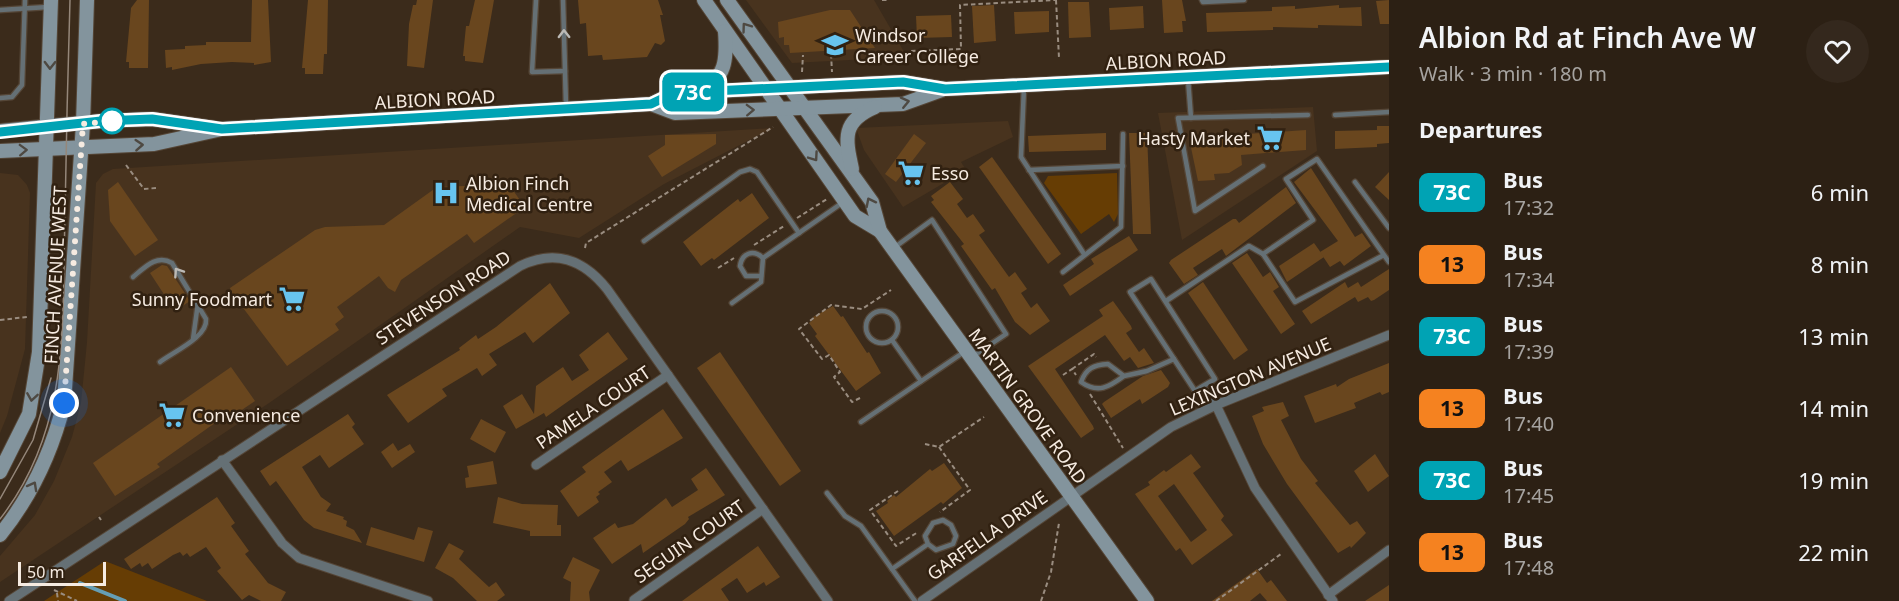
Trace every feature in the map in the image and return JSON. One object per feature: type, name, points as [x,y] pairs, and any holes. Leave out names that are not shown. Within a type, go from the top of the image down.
[{"type":"main road","name":"FINCH AVENUE WEST","points":[[0,535],[35,484],[55,441],[64,403],[83,124],[87,0]]},
{"type":"main road","name":"MARTIN GROVE ROAD","points":[[704,0],[855,216],[880,231],[893,248],[1147,601]]},
{"type":"main road","name":"MARTIN GROVE ROAD","points":[[727,0],[872,202],[880,231]]},
{"type":"main road","name":"FINCH AVENUE WEST","points":[[0,472],[29,414],[39,352],[51,3]]},
{"type":"main road","points":[[692,92],[710,84],[722,74],[726,56],[724,29]]},
{"type":"main road","name":"ALBION ROAD","points":[[0,151],[154,144],[222,129],[651,104],[674,93],[903,82],[945,89],[1389,67]]},
{"type":"main road","name":"ALBION ROAD","points":[[651,104],[675,113],[903,104],[945,89]]},
{"type":"main road","points":[[854,177],[846,143],[849,127],[860,115],[879,105]]},
{"type":"main road","name":"ALBION ROAD","points":[[0,132],[152,119],[222,129]]},
{"type":"street","name":"STEVENSON ROAD","points":[[9,601],[520,266],[544,257],[577,261],[598,277],[828,601]]},
{"type":"street","name":"LEXINGTON AVENUE","points":[[1070,496],[1171,427],[1216,405],[1389,335]]},
{"type":"street","name":"PAMELA COURT","points":[[536,465],[668,375]]},
{"type":"street","points":[[1216,405],[1254,488],[1331,598],[1389,550]]},
{"type":"street","points":[[222,460],[282,543],[299,558],[428,601]]},
{"type":"street","name":"GARFELLA DRIVE","points":[[922,601],[1070,496]]},
{"type":"street","name":"SEGUIN COURT","points":[[634,600],[763,509]]},
{"type":"lane","points":[[0,98],[12,97],[22,85],[25,0]]},
{"type":"lane","points":[[537,0],[532,72],[565,71]]},
{"type":"lane","points":[[563,0],[566,109]]},
{"type":"lane","points":[[1202,0],[1203,2],[1244,0]]},
{"type":"lane","points":[[0,10],[25,9],[51,3]]},
{"type":"lane","points":[[1188,76],[1191,118]]},
{"type":"lane","points":[[1024,84],[1021,157],[1084,254]]},
{"type":"lane","points":[[1335,115],[1389,112]]},
{"type":"lane","points":[[1263,166],[1195,212],[1178,118],[1308,115]]},
{"type":"lane","points":[[1063,272],[1121,227],[1123,134]]},
{"type":"lane","points":[[1263,254],[1313,220],[1286,179],[1317,159],[1389,262]]},
{"type":"lane","points":[[1029,170],[1123,166]]},
{"type":"lane","points":[[644,241],[740,172],[750,169],[757,172],[799,233]]},
{"type":"lane","points":[[1356,182],[1389,228]]},
{"type":"lane","points":[[732,303],[757,286],[761,276],[763,258],[844,201]]},
{"type":"lane","points":[[861,422],[921,381],[1006,334],[932,220],[893,248]]},
{"type":"lane","points":[[1166,301],[1249,246],[1263,254],[1295,302],[1384,255]]},
{"type":"lane","points":[[761,276],[746,276],[740,266],[742,258],[748,254],[756,254],[763,258]]},
{"type":"lane","points":[[132,276],[155,260],[165,259],[172,263],[198,303],[207,324],[193,339],[160,362]]},
{"type":"lane","points":[[1151,279],[1215,379],[1195,391],[1174,359],[1130,292],[1151,279]]},
{"type":"lane","points":[[193,339],[198,303]]},
{"type":"lane","points":[[884,311],[894,316],[898,326],[892,340],[881,343],[869,336],[866,326],[873,314],[884,311]]},
{"type":"lane","points":[[892,340],[921,381]]},
{"type":"lane","points":[[1124,376],[1108,364],[1101,364],[1084,373],[1081,382],[1090,388],[1108,388],[1124,376],[1147,371],[1174,359]]},
{"type":"lane","points":[[1203,387],[1216,405]]},
{"type":"lane","points":[[827,493],[845,516],[861,526],[915,601]]},
{"type":"lane","points":[[943,520],[951,525],[956,536],[953,544],[936,550],[928,544],[925,536],[933,523],[943,520]]},
{"type":"lane","points":[[892,569],[928,544]]},
{"type":"path","points":[[882,0],[889,0]]},
{"type":"path","points":[[963,0],[963,5]]},
{"type":"path","points":[[911,51],[961,49],[960,5],[1055,0],[1059,58]]},
{"type":"path","points":[[831,54],[832,72]]},
{"type":"path","points":[[802,72],[803,55]]},
{"type":"path","points":[[585,248],[585,243],[773,127]]},
{"type":"path","points":[[126,165],[144,189],[156,188]]},
{"type":"path","points":[[753,246],[827,199]]},
{"type":"path","points":[[718,268],[736,257]]},
{"type":"path","points":[[860,398],[852,402],[834,377],[840,372],[829,355],[822,359],[800,329],[831,305],[862,309],[891,290]]},
{"type":"path","points":[[0,320],[27,317]]},
{"type":"path","points":[[1063,375],[1072,369],[1128,456]]},
{"type":"path","points":[[939,447],[984,417]]},
{"type":"path","points":[[925,444],[939,447],[969,490],[935,515]]},
{"type":"path","points":[[898,491],[870,510],[896,546],[923,526]]},
{"type":"path","points":[[1041,601],[1050,572],[1059,523]]},
{"type":"path","points":[[1216,601],[1281,554]]},
{"type":"path","points":[[58,601],[55,591],[77,601]]},
{"type":"shaded area","points":[[746,0],[874,0],[907,57],[792,63]]},
{"type":"shaded area","points":[[1313,107],[1317,151],[1182,240],[1158,113]]},
{"type":"shaded area","points":[[1008,121],[1013,137],[961,162],[966,170],[903,207],[864,150],[856,128]]},
{"type":"shaded area","points":[[773,128],[664,184],[579,238],[520,227],[272,401],[0,582],[0,556],[35,515],[54,481],[72,437],[81,403],[87,342],[96,183],[103,174],[113,169]]},
{"type":"shaded area","points":[[0,173],[18,175],[27,185],[30,193],[25,349],[7,416],[0,433]]},
{"type":"shaded area","points":[[1117,173],[1118,214],[1114,222],[1109,214],[1081,234],[1044,183],[1048,176]]},
{"type":"shaded area","points":[[105,561],[207,601],[44,601]]},
{"type":"building","points":[[137,0],[149,0],[148,68],[129,68],[129,62],[126,62],[131,8]]},
{"type":"building","points":[[252,0],[268,0],[271,62],[254,65],[254,63],[232,62],[201,64],[172,70],[172,67],[166,68],[165,50],[206,45],[206,42],[251,42]]},
{"type":"building","points":[[308,0],[328,0],[327,54],[324,54],[323,74],[305,74],[305,68],[302,68]]},
{"type":"building","points":[[417,0],[433,0],[424,68],[407,66],[409,24],[413,5],[416,5]]},
{"type":"building","points":[[475,0],[494,0],[483,63],[465,61],[465,56],[463,56],[466,26],[469,26]]},
{"type":"building","points":[[578,0],[658,0],[663,15],[660,15],[665,41],[661,45],[655,43],[647,57],[603,60],[602,55],[588,56],[586,23],[580,24]]},
{"type":"building","points":[[1162,0],[1182,0],[1186,21],[1182,21],[1183,32],[1164,33]]},
{"type":"building","points":[[1389,0],[1389,24],[1380,24],[1376,1]]},
{"type":"building","points":[[1068,2],[1089,2],[1091,37],[1069,38]]},
{"type":"building","points":[[994,5],[996,41],[974,43],[972,6]]},
{"type":"building","points":[[1339,5],[1339,8],[1361,7],[1362,26],[1318,25],[1318,28],[1273,27],[1273,30],[1207,32],[1206,13],[1272,11],[1272,7],[1295,6],[1295,9]]},
{"type":"building","points":[[1143,6],[1144,28],[1110,30],[1109,8]]},
{"type":"building","points":[[830,10],[850,10],[875,48],[790,53],[789,45],[784,45],[784,37],[779,38],[778,22]]},
{"type":"building","points":[[1049,11],[1049,32],[1015,34],[1014,12]]},
{"type":"building","points":[[951,15],[952,37],[917,38],[916,16]]},
{"type":"building","points":[[1377,126],[1389,126],[1389,143],[1377,144],[1377,147],[1335,149],[1335,131],[1377,130]]},
{"type":"building","points":[[1306,130],[1306,150],[1241,155],[1242,165],[1229,173],[1214,174],[1215,180],[1198,181],[1189,138]]},
{"type":"building","points":[[1106,133],[1106,150],[1029,152],[1028,136]]},
{"type":"building","points":[[1129,133],[1147,133],[1151,234],[1133,234]]},
{"type":"building","points":[[716,134],[716,144],[662,177],[648,156],[665,145],[665,135]]},
{"type":"building","points":[[914,134],[926,143],[896,182],[885,174]]},
{"type":"building","points":[[992,157],[1061,254],[1048,264],[979,167]]},
{"type":"building","points":[[1311,168],[1355,237],[1362,233],[1371,246],[1344,266],[1340,261],[1330,267],[1320,252],[1338,241],[1294,182]]},
{"type":"building","points":[[1389,172],[1389,200],[1375,187]]},
{"type":"building","points":[[118,182],[158,240],[135,256],[110,221],[108,190]]},
{"type":"building","points":[[950,182],[963,199],[957,204],[967,218],[973,214],[985,231],[979,235],[1009,277],[1015,272],[1027,289],[1021,293],[1031,308],[1037,303],[1050,321],[1030,335],[1015,322],[995,288],[992,290],[961,246],[964,244],[931,202],[934,200],[931,196]]},
{"type":"building","points":[[490,185],[490,191],[512,189],[525,207],[474,243],[467,234],[401,280],[395,292],[388,288],[379,276],[337,307],[344,317],[335,324],[339,330],[287,366],[231,292],[230,288],[315,230],[325,227],[384,225],[437,187]]},
{"type":"building","points":[[1286,187],[1296,203],[1226,256],[1222,249],[1193,268],[1198,275],[1184,284],[1169,263],[1171,260],[1233,219],[1239,223]]},
{"type":"building","points":[[752,193],[769,218],[714,260],[712,258],[701,266],[683,242],[738,199],[740,202]]},
{"type":"building","points":[[1129,236],[1138,250],[1070,296],[1063,285],[1094,264],[1091,259]]},
{"type":"building","points":[[1314,243],[1324,257],[1287,282],[1279,266]]},
{"type":"building","points":[[1247,253],[1263,277],[1270,272],[1279,287],[1273,291],[1295,324],[1281,334],[1232,263]]},
{"type":"building","points":[[162,265],[167,266],[190,301],[175,311],[150,273]]},
{"type":"building","points":[[1389,269],[1389,290],[1374,300],[1371,301],[1368,297],[1358,302],[1355,297],[1311,324],[1302,311],[1345,282],[1348,288],[1358,282],[1361,287]]},
{"type":"building","points":[[1203,282],[1248,350],[1234,360],[1188,293]]},
{"type":"building","points":[[550,283],[570,313],[533,343],[525,332],[489,354],[497,365],[482,376],[477,368],[442,389],[447,396],[408,423],[387,395],[460,350],[459,348],[476,335],[478,339],[496,327]]},
{"type":"building","points":[[1113,301],[1131,326],[1132,329],[1126,333],[1139,352],[1144,348],[1154,363],[1138,368],[1130,357],[1124,361],[1105,335],[1055,369],[1093,426],[1094,429],[1081,438],[1028,366],[1103,316],[1099,310]]},
{"type":"building","points":[[833,306],[841,317],[843,316],[867,353],[869,352],[881,373],[856,391],[815,336],[817,334],[809,323],[814,319],[813,317]]},
{"type":"building","points":[[608,332],[628,359],[546,417],[544,413],[516,429],[503,406],[522,394],[534,414],[536,386],[563,367],[572,381],[589,370],[579,355]]},
{"type":"building","points":[[720,352],[801,471],[780,486],[697,368]]},
{"type":"building","points":[[1389,363],[1389,392],[1382,395],[1380,392],[1354,403],[1356,408],[1315,423],[1304,396],[1336,384],[1337,387],[1349,379]]},
{"type":"building","points":[[231,367],[255,401],[224,422],[222,418],[157,464],[160,467],[115,496],[93,463]]},
{"type":"building","points":[[1161,370],[1170,383],[1168,387],[1142,404],[1140,399],[1111,418],[1102,404],[1104,402],[1143,376]]},
{"type":"building","points":[[1283,402],[1289,416],[1281,420],[1301,459],[1318,481],[1315,483],[1350,525],[1357,521],[1366,533],[1351,548],[1350,546],[1338,553],[1287,484],[1263,444],[1252,416],[1264,411],[1262,407]]},
{"type":"building","points":[[663,409],[683,438],[628,471],[621,460],[604,472],[612,482],[598,492],[600,494],[596,497],[599,502],[578,517],[560,491],[586,472],[582,467]]},
{"type":"building","points":[[348,414],[355,424],[352,427],[364,444],[329,468],[320,455],[302,467],[321,497],[331,504],[326,511],[344,517],[343,519],[347,521],[346,526],[354,530],[362,543],[314,528],[304,520],[276,481],[270,486],[260,471]]},
{"type":"building","points":[[481,419],[506,432],[495,453],[470,439]]},
{"type":"building","points":[[393,443],[398,451],[410,444],[415,452],[392,468],[381,452]]},
{"type":"building","points":[[1191,454],[1201,467],[1193,473],[1224,516],[1221,520],[1233,535],[1192,565],[1180,548],[1176,551],[1135,494],[1150,485],[1148,482],[1164,470],[1166,472]],"holes":[[[1174,484],[1207,530],[1191,542],[1158,496]]]},
{"type":"building","points":[[1375,454],[1389,476],[1368,492],[1354,471]]},
{"type":"building","points":[[493,461],[497,484],[466,488],[465,478],[469,477],[467,466]]},
{"type":"building","points":[[944,463],[962,488],[943,504],[941,502],[894,536],[876,511],[930,469],[932,471]]},
{"type":"building","points":[[706,468],[725,495],[688,517],[685,524],[643,553],[641,544],[612,564],[593,538],[615,523],[618,528],[633,524],[666,498],[672,507],[698,490],[691,479]]},
{"type":"building","points":[[217,497],[235,523],[231,526],[249,551],[245,554],[268,583],[286,592],[281,601],[261,601],[249,595],[242,600],[217,571],[221,568],[206,547],[190,557],[187,553],[183,556],[180,552],[152,569],[148,563],[142,567],[140,563],[131,569],[124,559]]},
{"type":"building","points":[[498,497],[522,504],[558,505],[557,525],[561,525],[561,536],[530,536],[530,531],[493,523]]},
{"type":"building","points":[[371,527],[414,540],[418,527],[433,531],[424,562],[366,545]]},
{"type":"building","points":[[449,543],[464,551],[459,559],[489,587],[496,582],[505,595],[497,601],[477,601],[453,578],[435,568]]},
{"type":"building","points":[[758,546],[780,577],[766,586],[764,582],[747,593],[737,578],[721,589],[729,601],[682,601]]},
{"type":"building","points":[[573,557],[600,570],[589,592],[590,601],[570,601],[571,582],[563,578]]},
{"type":"building","points":[[1257,569],[1267,583],[1271,580],[1287,601],[1267,601],[1260,593],[1250,601],[1212,601]]},
{"type":"building","points":[[1389,585],[1389,601],[1365,601]]},
{"type":"waterway","points":[[80,583],[125,601]]},
{"type":"tram line","points":[[0,519],[23,484],[40,448],[51,412],[58,374],[64,295],[70,0]]},
{"type":"tram line","points":[[0,499],[33,440],[51,378]]},
{"type":"bus line","name":"73C","points":[[0,132],[101,121],[152,119],[222,129],[651,104],[674,93],[903,82],[945,89],[1389,67]]},
{"type":"place","name":"Windsor Career College","points":[[835,45]]},
{"type":"place","name":"Hasty Market","points":[[1270,138]]},
{"type":"place","name":"Esso","points":[[911,173]]},
{"type":"place","name":"Albion Finch Medical Centre","points":[[446,193]]},
{"type":"place","name":"Sunny Foodmart","points":[[292,299]]},
{"type":"place","name":"Convenience","points":[[172,415]]},
{"type":"route","points":[[64,403],[70,349],[83,124],[118,120],[112,121]]}]
